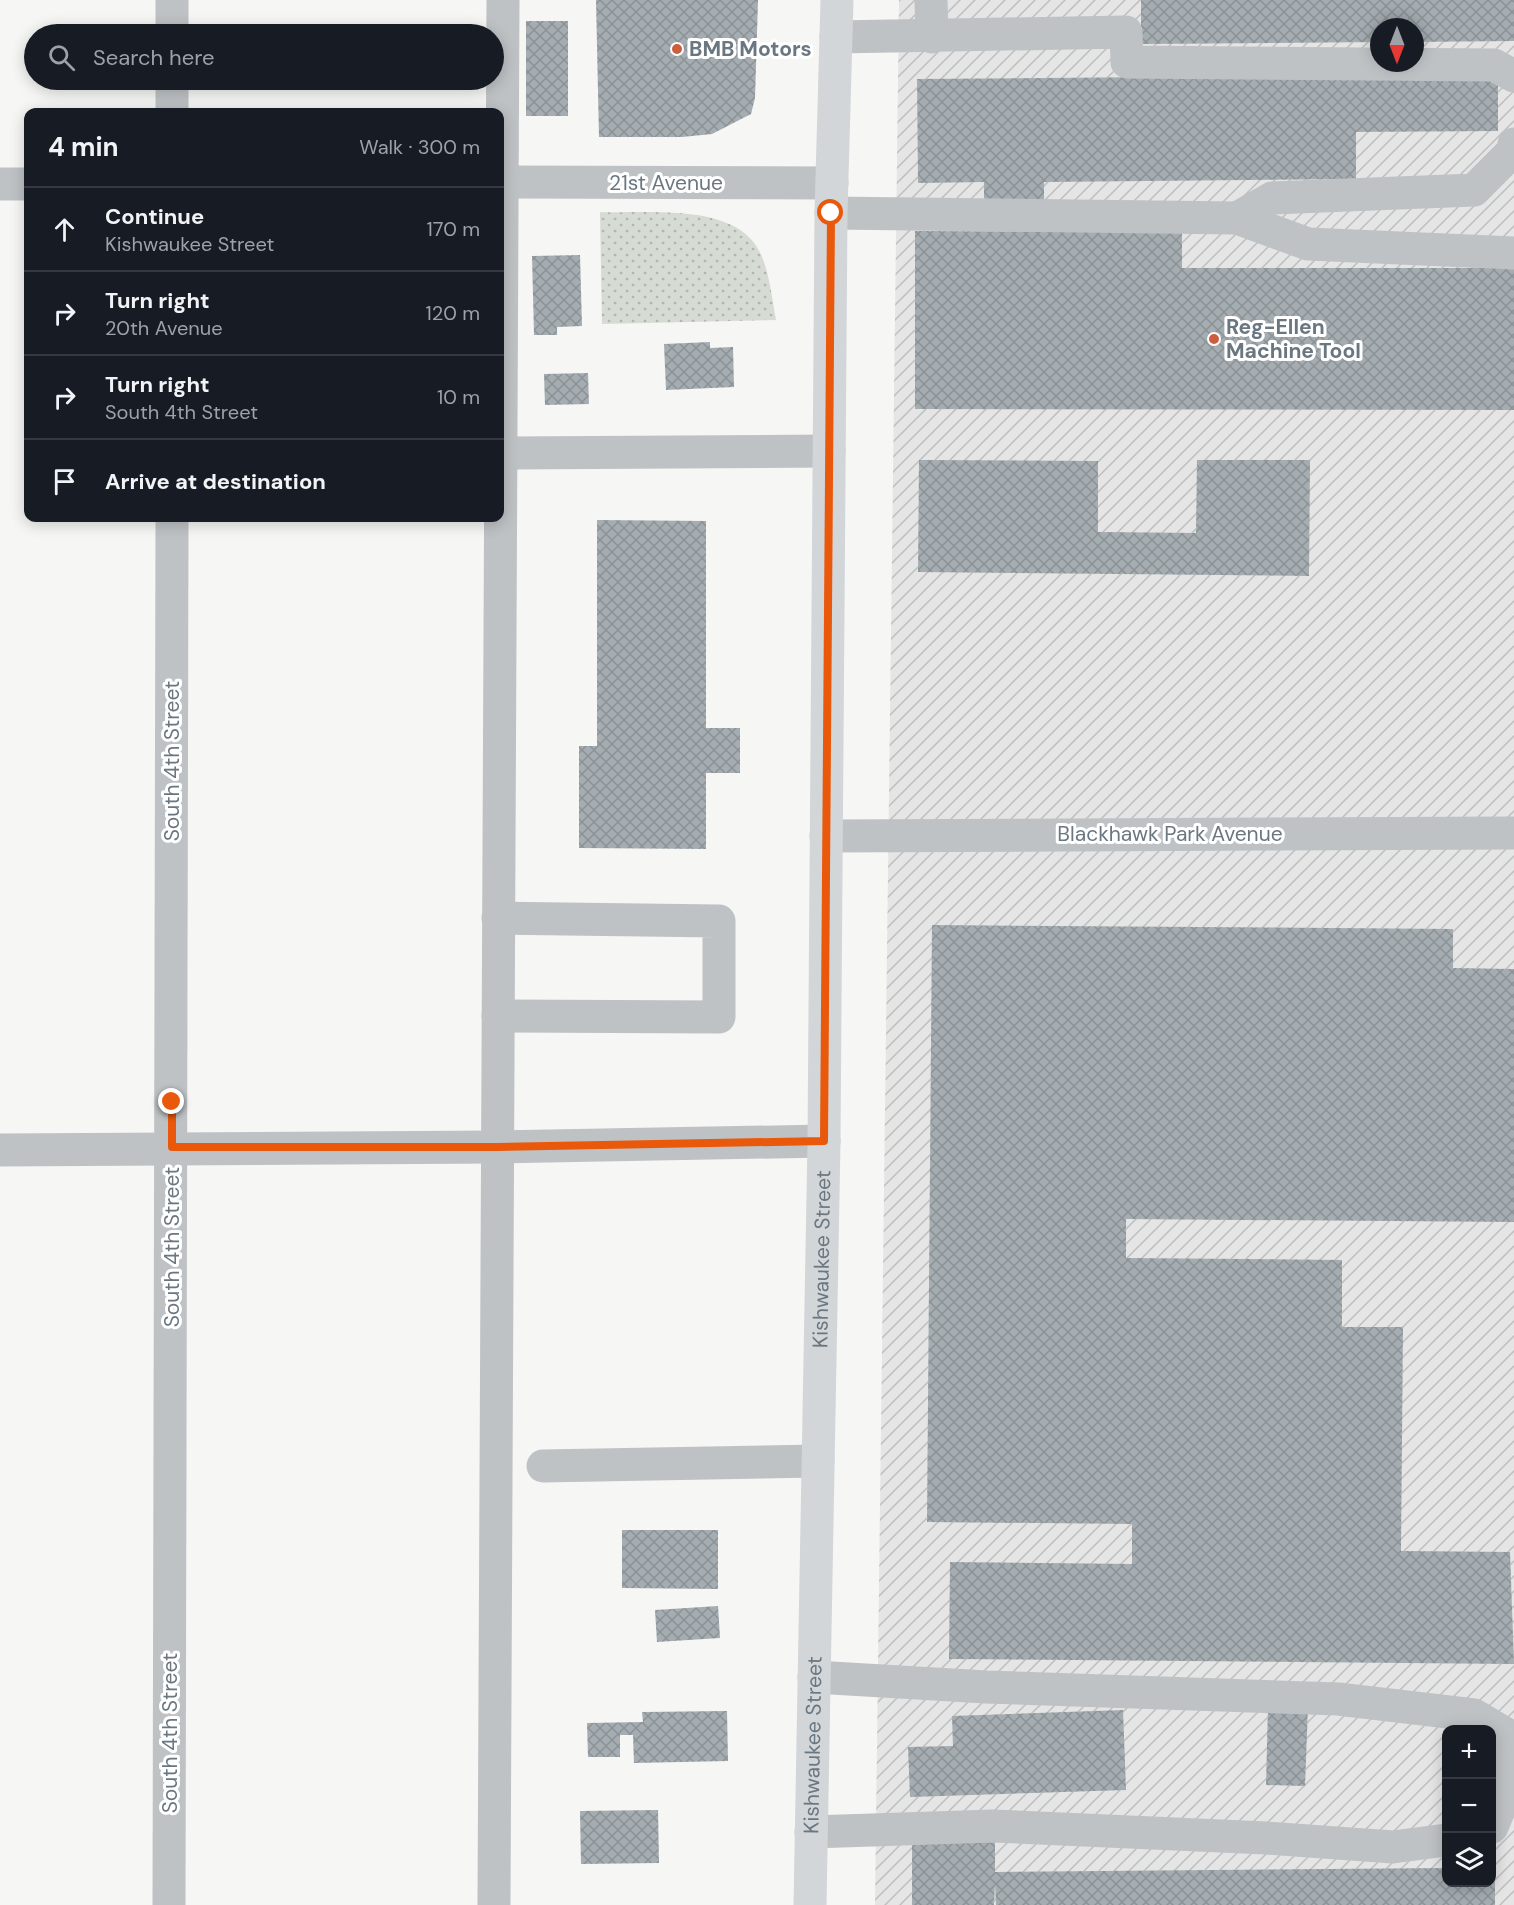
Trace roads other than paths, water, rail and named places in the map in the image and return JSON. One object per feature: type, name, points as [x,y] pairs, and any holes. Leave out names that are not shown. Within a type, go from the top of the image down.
[{"type":"main road","name":"Kishwaukee Street","points":[[810,1905],[824,1141],[829,450],[837,0]]},
{"type":"street","points":[[172,0],[172,24]]},
{"type":"street","points":[[503,0],[503,24]]},
{"type":"street","points":[[931,0],[932,37]]},
{"type":"street","points":[[836,37],[1126,32],[1127,62],[1494,65],[1514,76]]},
{"type":"street","points":[[172,90],[172,108]]},
{"type":"street","points":[[502,90],[502,108]]},
{"type":"street","points":[[1238,218],[1272,198],[1474,190],[1514,151],[1514,144]]},
{"type":"street","name":"21st Avenue","points":[[504,182],[1238,218]]},
{"type":"street","points":[[0,184],[24,184]]},
{"type":"street","points":[[1238,218],[1308,244],[1514,253]]},
{"type":"street","points":[[504,453],[829,450]]},
{"type":"street","name":"South 4th Street","points":[[169,1905],[172,522]]},
{"type":"street","points":[[494,1905],[501,522]]},
{"type":"street","name":"Blackhawk Park Avenue","points":[[826,836],[1514,833]]},
{"type":"street","points":[[498,918],[719,921],[719,1017],[498,1016]]},
{"type":"street","points":[[0,1150],[172,1147],[497,1147],[824,1141]]},
{"type":"street","points":[[543,1466],[818,1461]]},
{"type":"street","points":[[814,1677],[986,1687],[1338,1699],[1474,1715],[1514,1738],[1507,1790],[1496,1815]]},
{"type":"street","points":[[811,1832],[993,1826],[1266,1838],[1393,1847],[1442,1841]]},
{"type":"street","points":[[1496,1835],[1514,1837]]},
{"type":"place","name":"BMB Motors","points":[[677,49]]},
{"type":"place","name":"Reg-Ellen Machine Tool","points":[[1214,339]]}]
